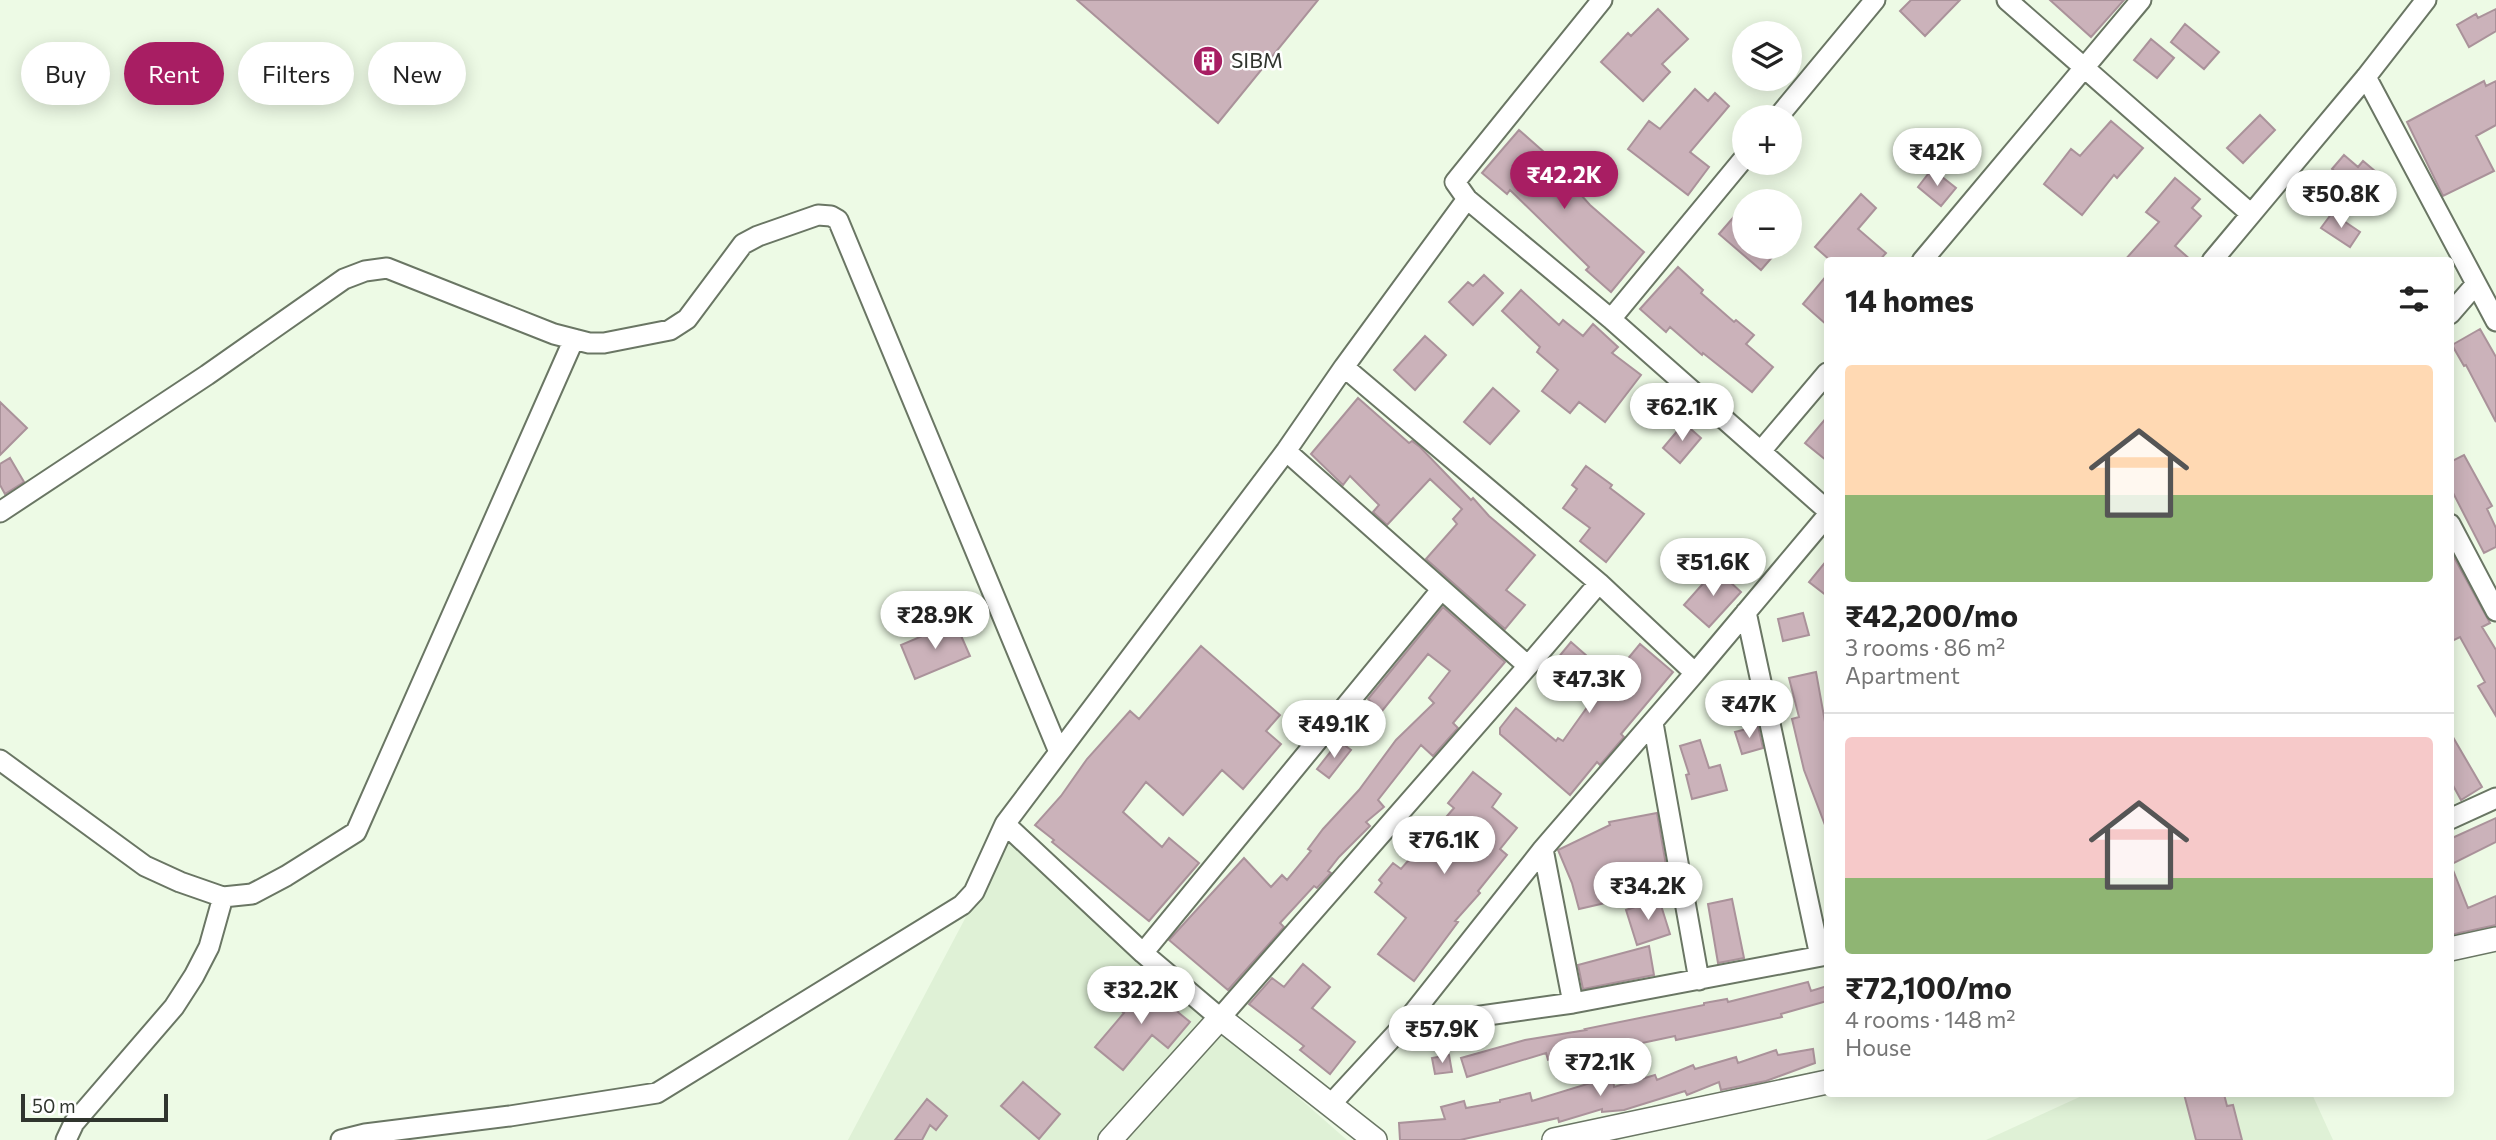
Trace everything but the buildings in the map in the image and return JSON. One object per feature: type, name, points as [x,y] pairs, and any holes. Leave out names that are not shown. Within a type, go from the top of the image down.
[{"type":"street","points":[[1602,0],[1455,182],[1467,200],[1611,319],[1824,507]]},
{"type":"street","points":[[1788,105],[1875,0]]},
{"type":"street","points":[[2007,0],[2251,214]]},
{"type":"street","points":[[1925,257],[2141,0]]},
{"type":"street","points":[[2214,257],[2426,0]]},
{"type":"street","points":[[2366,76],[2496,321]]},
{"type":"street","points":[[1611,319],[1732,173]]},
{"type":"street","points":[[341,1140],[365,1134],[510,1116],[657,1093],[962,905],[974,892],[1005,824],[1286,451],[1343,367],[1467,200]]},
{"type":"street","points":[[0,512],[207,375],[344,279],[365,271],[387,268],[554,334],[589,344],[604,344],[670,330],[687,319],[743,244],[818,215],[831,216],[838,220],[1059,752]]},
{"type":"street","points":[[2454,309],[2476,284]]},
{"type":"street","points":[[0,760],[145,866],[223,897],[251,894],[286,877],[356,832],[574,339]]},
{"type":"street","points":[[1343,367],[1599,583],[1695,673]]},
{"type":"street","points":[[1761,451],[1824,377]]},
{"type":"street","points":[[1286,451],[1528,666]]},
{"type":"street","points":[[1331,1104],[1402,1027],[1543,849],[1824,520]]},
{"type":"street","points":[[2454,532],[2496,611]]},
{"type":"street","points":[[1110,1140],[1220,1018],[1599,583]]},
{"type":"street","points":[[1143,953],[1441,590]]},
{"type":"street","points":[[1402,1027],[1573,1003],[1823,955],[1746,612]]},
{"type":"street","points":[[1653,723],[1699,979]]},
{"type":"street","points":[[2454,812],[2496,798]]},
{"type":"street","points":[[1005,824],[1143,953],[1220,1018],[1375,1140]]},
{"type":"street","points":[[1543,849],[1573,1003]]},
{"type":"street","points":[[66,1140],[74,1123],[174,1007],[209,947],[223,897]]},
{"type":"street","points":[[2454,948],[2496,939]]},
{"type":"street","points":[[1554,1140],[1824,1083]]},
{"type":"shaded area","points":[[1006,841],[1347,1140],[848,1140]]},
{"type":"shaded area","points":[[2079,1097],[2313,1097],[2333,1140],[1986,1140]]},
{"type":"place","name":"SIBM","points":[[1208,61]]}]
